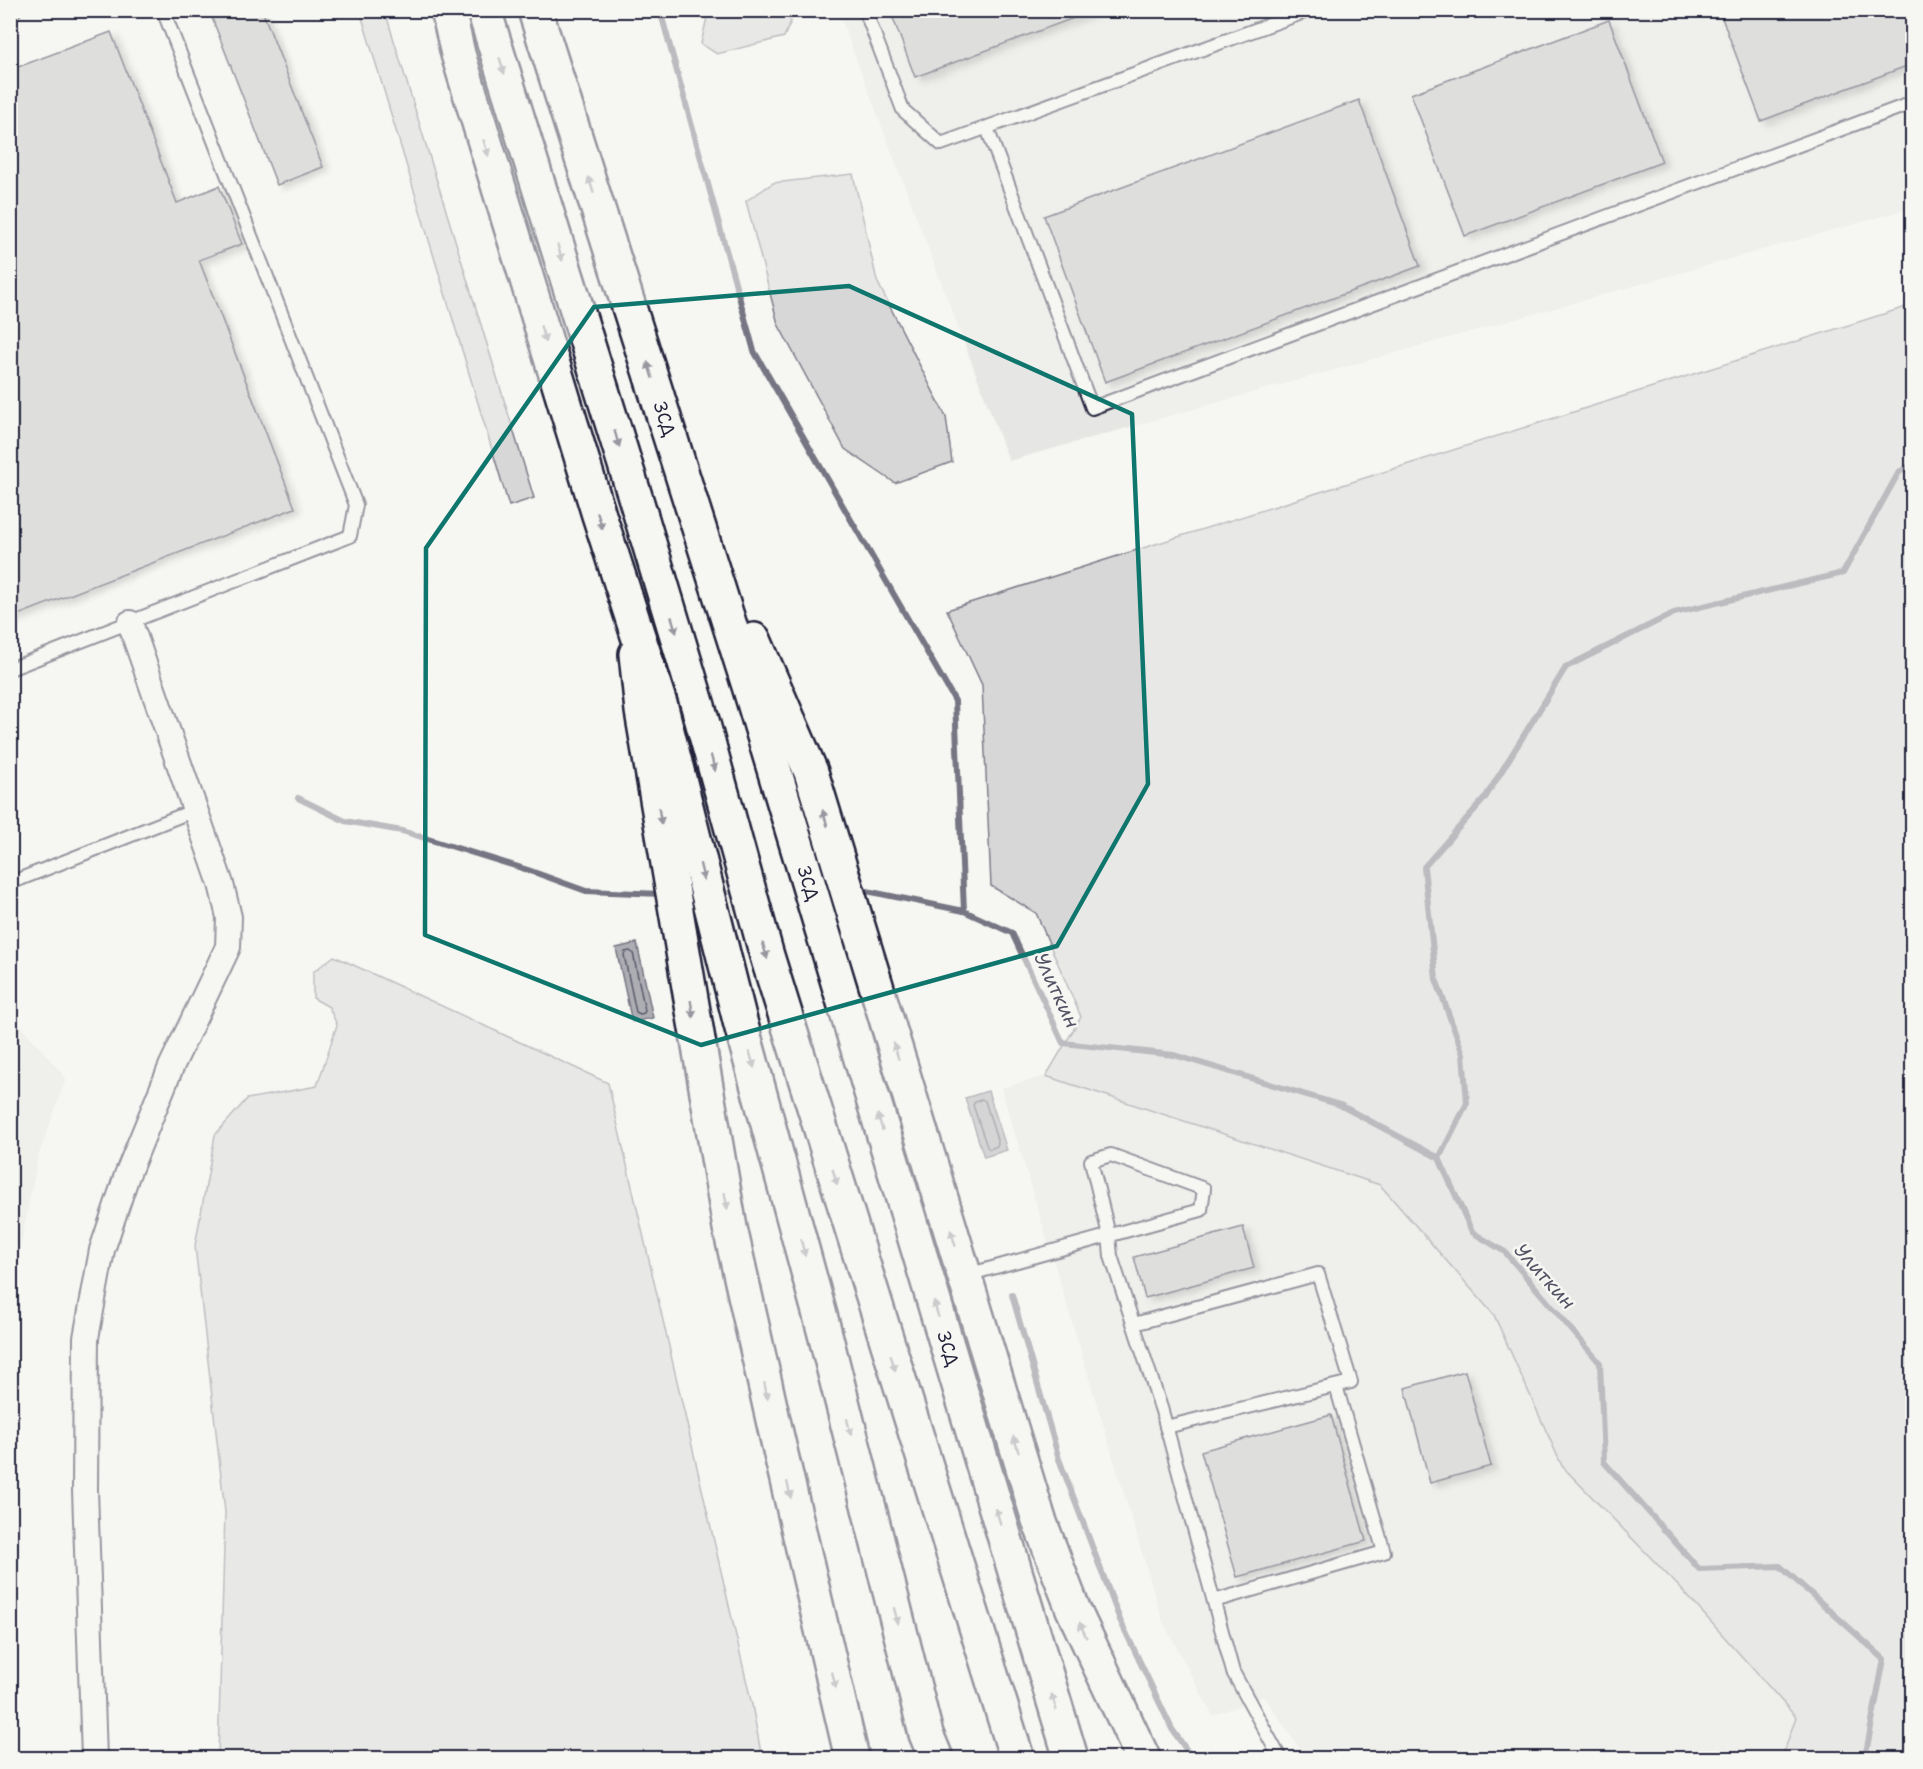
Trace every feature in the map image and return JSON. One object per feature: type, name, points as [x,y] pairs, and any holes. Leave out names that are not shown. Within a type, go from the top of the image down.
[{"type":"main road","points":[[448,10],[458,54],[598,515],[661,707],[740,1021],[824,1330],[926,1734],[936,1758]]},
{"type":"main road","points":[[484,10],[698,706],[766,956],[1017,1758]]},
{"type":"main road","name":"ЗСД","points":[[535,10],[749,686],[1071,1758]]},
{"type":"main road","points":[[687,486],[811,772],[1039,1520],[1073,1609],[1143,1758]]},
{"type":"main road","points":[[631,613],[642,711],[730,1228],[852,1758]]},
{"type":"street","points":[[94,1758],[85,1490],[86,1338],[102,1250],[127,1175],[171,1067],[228,946],[229,917],[224,895],[130,623]]},
{"type":"lane","points":[[10,12],[15,10]]},
{"type":"lane","points":[[10,669],[350,536],[356,505],[163,10]]},
{"type":"lane","points":[[866,10],[903,110],[941,144],[1310,10]]},
{"type":"lane","points":[[987,128],[1092,408],[1912,103]]},
{"type":"lane","points":[[10,883],[195,810]]},
{"type":"lane","points":[[964,1275],[1109,1235],[1201,1210],[1204,1188],[1111,1155],[1091,1161],[1109,1235],[1111,1256],[1166,1427],[1233,1672],[1280,1758]]},
{"type":"lane","points":[[1134,1324],[1318,1274],[1351,1382],[1166,1427]]},
{"type":"lane","points":[[1214,1601],[1384,1552],[1336,1386]]},
{"type":"highlighted area","points":[[849,286],[1132,414],[1148,784],[1057,946],[701,1045],[425,935],[426,548],[594,307]]},
{"type":"shaded area","points":[[360,11],[385,11],[534,498],[509,506]]},
{"type":"shaded area","points":[[752,11],[786,11],[791,21],[784,37],[717,54],[701,44],[707,17]]},
{"type":"shaded area","points":[[838,11],[1912,11],[1912,208],[1009,461]]},
{"type":"shaded area","points":[[853,174],[877,281],[946,417],[952,462],[895,483],[845,449],[778,324],[746,201],[773,183]]},
{"type":"shaded area","points":[[1912,305],[1912,1758],[1782,1758],[1796,1717],[1684,1592],[1562,1466],[1494,1315],[1380,1185],[1046,1076],[1081,1017],[1036,913],[991,886],[982,685],[947,610]]},
{"type":"shaded area","points":[[334,956],[608,1083],[752,1705],[762,1758],[218,1758],[225,1512],[195,1246],[215,1135],[247,1099],[317,1086],[337,1025],[329,1007],[313,998],[313,972]]},
{"type":"shaded area","points":[[14,1018],[66,1078],[38,1157],[18,1258],[11,1317],[10,1022]]},
{"type":"shaded area","points":[[1046,1076],[1379,1185],[1494,1315],[1562,1466],[1684,1592],[1796,1717],[1782,1758],[1306,1758],[1264,1696],[1213,1716],[1163,1622],[1001,1088]]},
{"type":"water","points":[[637,943],[653,1018],[632,1022],[616,948]]},
{"type":"water","points":[[988,1091],[1007,1150],[984,1157],[965,1098]]},
{"type":"building","points":[[209,10],[262,10],[323,167],[277,185]]},
{"type":"building","points":[[890,10],[1095,10],[915,77]]},
{"type":"building","points":[[1719,10],[1912,10],[1912,64],[1761,121]]},
{"type":"building","points":[[1609,20],[1662,162],[1465,236],[1411,94]]},
{"type":"building","points":[[111,32],[177,203],[219,186],[242,244],[199,260],[295,508],[10,618],[10,70]]},
{"type":"building","points":[[1359,100],[1420,266],[1105,382],[1044,216]]},
{"type":"building","points":[[1243,1227],[1254,1268],[1145,1298],[1134,1257]]},
{"type":"building","points":[[1465,1371],[1491,1466],[1430,1483],[1405,1388]]},
{"type":"building","points":[[1331,1415],[1366,1541],[1237,1577],[1201,1451]]},
{"type":"waterway","points":[[660,10],[754,351],[955,701],[964,911]]},
{"type":"waterway","points":[[1439,1158],[1467,1103],[1463,1054],[1436,979],[1424,867],[1485,798],[1566,667],[1674,613],[1843,573],[1899,472],[1912,465]]},
{"type":"waterway","points":[[298,798],[345,821],[402,831],[528,870],[586,891],[662,894]]},
{"type":"waterway","name":"Улиткин","points":[[857,889],[964,911],[1012,933],[1063,1043],[1174,1055],[1340,1105],[1439,1158],[1472,1232],[1505,1252],[1600,1363],[1604,1462],[1699,1569],[1780,1566],[1884,1659],[1865,1758]]},
{"type":"waterway","points":[[1012,1295],[1059,1459],[1120,1620],[1172,1729],[1192,1758]]}]
